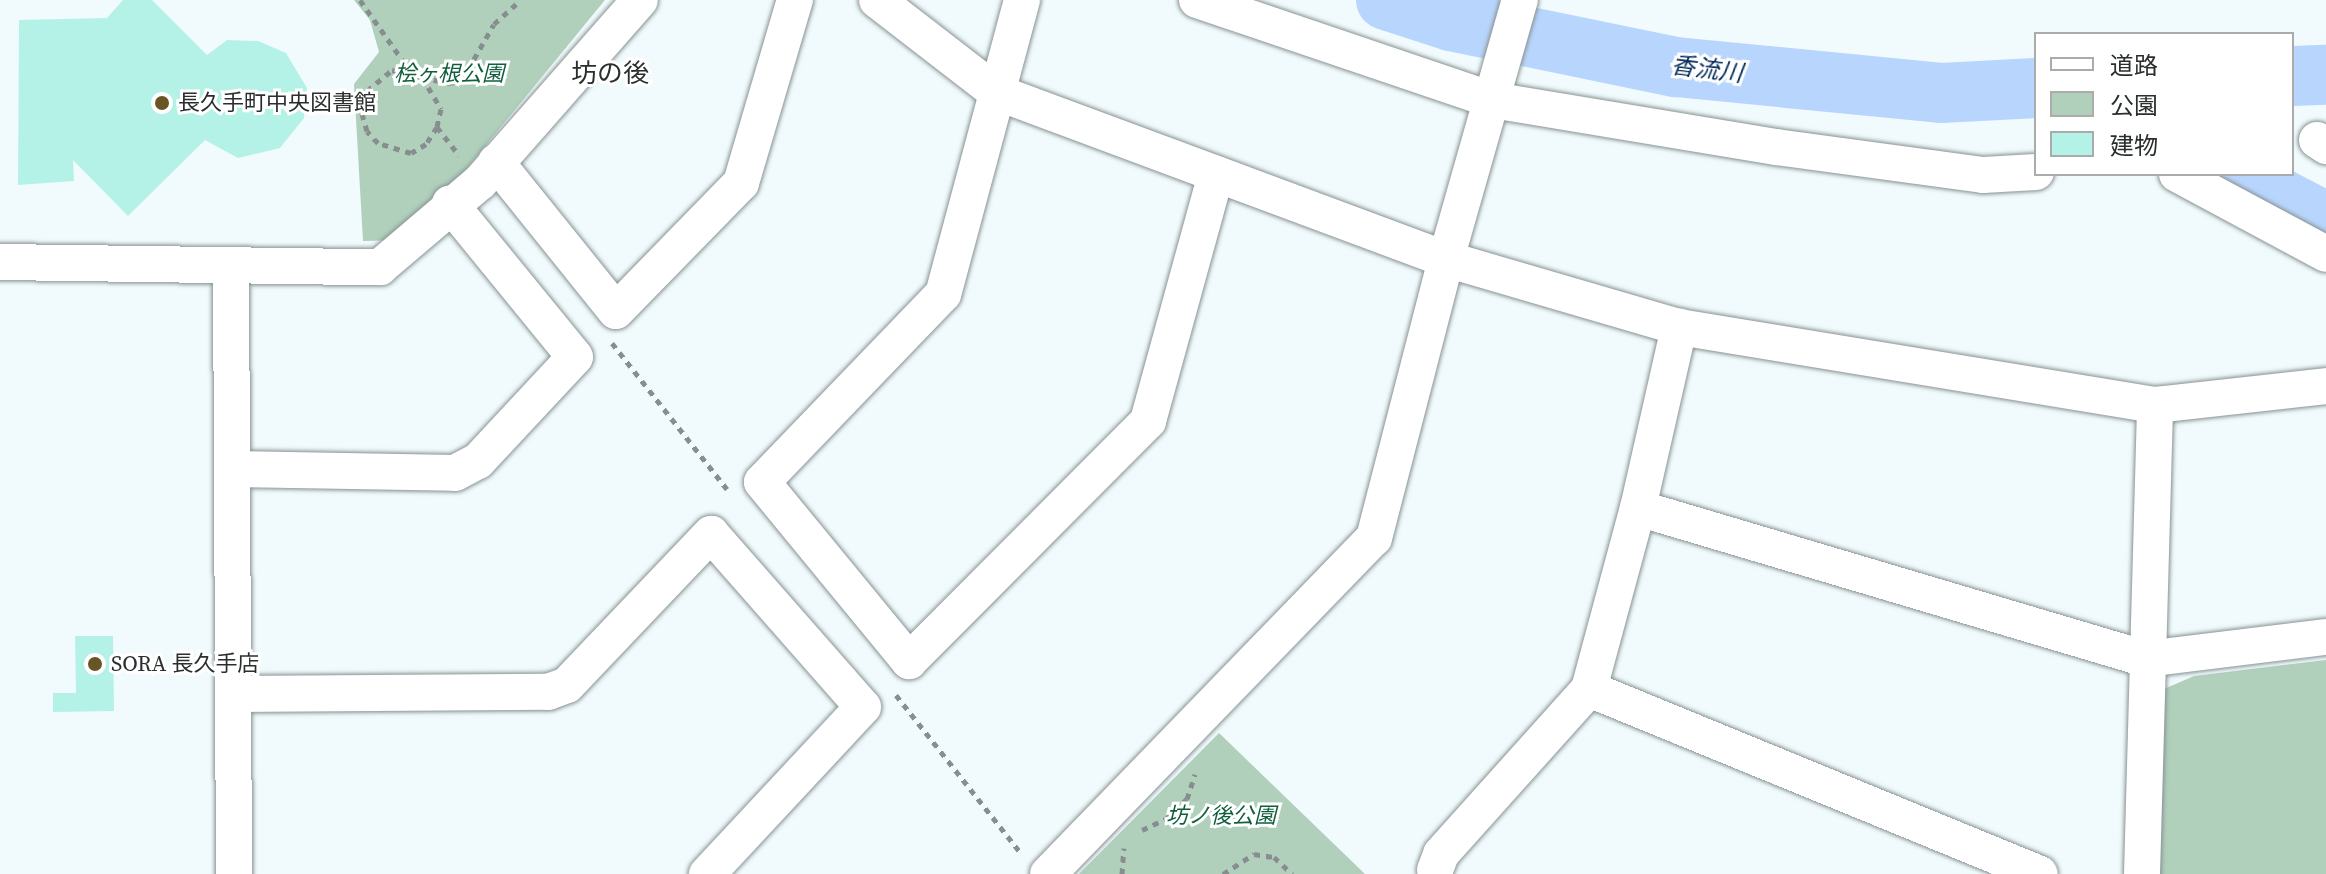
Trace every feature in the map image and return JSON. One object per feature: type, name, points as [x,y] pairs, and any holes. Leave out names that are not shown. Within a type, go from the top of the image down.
[{"type":"street","points":[[0,262],[380,267],[450,204],[480,182],[640,0]]},
{"type":"street","points":[[496,162],[616,311],[741,183],[795,0]]},
{"type":"street","points":[[877,0],[996,92],[1446,259],[1679,327],[2155,405],[2326,386]]},
{"type":"street","points":[[1022,0],[943,294],[762,482],[886,637],[909,661],[1148,421],[1216,174]]},
{"type":"street","points":[[1197,0],[1496,89],[1776,147],[1983,175],[2034,172]]},
{"type":"street","points":[[1038,867],[1374,538],[1446,259],[1520,0]]},
{"type":"street","points":[[2326,138],[2317,140],[2326,146]]},
{"type":"street","points":[[2181,176],[2326,254]]},
{"type":"street","points":[[233,469],[455,473],[478,461],[575,357],[450,204]]},
{"type":"street","points":[[231,267],[234,874]]},
{"type":"street","points":[[1437,873],[1441,854],[1589,689],[1638,508],[1679,327]]},
{"type":"street","points":[[2142,874],[2155,405]]},
{"type":"street","points":[[1638,508],[2146,659],[2326,637]]},
{"type":"street","points":[[234,694],[548,692],[567,685],[711,534],[863,707],[707,874]]},
{"type":"street","points":[[1589,689],[2040,874]]},
{"type":"path","points":[[360,0],[403,61],[422,77],[441,109],[437,127],[426,144],[411,153],[378,143],[367,131],[362,113],[367,91],[392,70],[422,77],[449,83],[462,80],[494,24],[521,0]]},
{"type":"path","points":[[610,341],[736,501]]},
{"type":"path","points":[[887,684],[1038,867]]},
{"type":"path","points":[[1138,832],[1166,819],[1187,799],[1195,774]]},
{"type":"path","points":[[1122,874],[1121,851],[1130,842]]},
{"type":"path","points":[[1223,874],[1254,854],[1274,857],[1292,874]]},
{"type":"green space","name":"桧ヶ根公園","points":[[354,0],[605,0],[408,240],[363,241],[354,84],[379,52],[370,20]]},
{"type":"green space","points":[[2326,660],[2326,874],[2159,874],[2164,689],[2194,676]]},
{"type":"green space","name":"坊ノ後公園","points":[[1219,733],[1365,874],[1079,874]]},
{"type":"building","name":"長久手町中央図書館","points":[[123,0],[152,0],[207,55],[227,40],[258,41],[286,53],[307,88],[304,118],[280,148],[238,158],[205,140],[128,216],[73,160],[74,181],[18,185],[19,20],[107,18]]},
{"type":"building","name":"SORA 長久手店","points":[[75,636],[113,636],[114,711],[53,712],[53,693],[76,693]]},
{"type":"waterway","name":"香流川","points":[[1386,0],[1451,21],[1676,67],[1941,93],[2034,88]]},
{"type":"waterway","name":"香流川","points":[[2294,76],[2326,75]]},
{"type":"waterway","points":[[2237,176],[2326,222]]},
{"type":"place","name":"長久手町中央図書館","points":[[162,103]]},
{"type":"place","name":"SORA 長久手店","points":[[95,664]]},
{"type":"district","name":"坊の後","points":[[610,74]]}]
